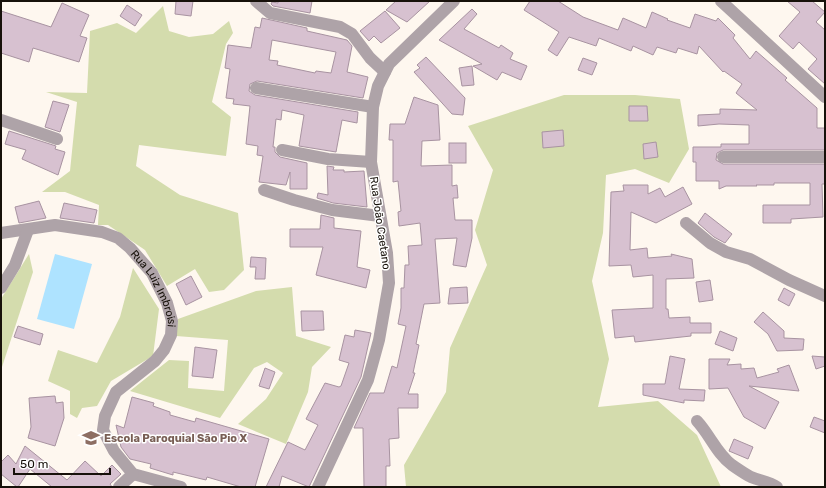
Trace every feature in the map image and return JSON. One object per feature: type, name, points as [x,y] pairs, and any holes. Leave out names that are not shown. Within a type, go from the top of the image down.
[{"type":"street","points":[[256,1],[270,13],[340,27],[352,34],[370,58],[385,72]]},
{"type":"street","name":"Rua João Caetano","points":[[318,487],[368,380],[379,340],[389,283],[387,253],[371,162],[373,107],[378,86],[389,64],[454,1]]},
{"type":"street","points":[[721,1],[825,97]]},
{"type":"street","points":[[256,88],[373,107]]},
{"type":"street","points":[[1,120],[57,139]]},
{"type":"street","points":[[282,150],[328,159],[371,162]]},
{"type":"street","points":[[723,157],[825,157]]},
{"type":"street","points":[[264,190],[332,210],[380,216]]},
{"type":"street","points":[[686,223],[710,243],[726,252],[750,259],[789,280],[825,296]]},
{"type":"street","name":"Rua Luiz Imbroisi","points":[[1,233],[55,225],[102,232],[118,238],[144,263],[160,287],[167,303],[172,321],[171,335],[164,350],[143,372],[116,392],[105,416],[103,430],[114,451],[133,474]]},
{"type":"street","points":[[1,288],[15,265],[28,230]]},
{"type":"street","points":[[697,421],[708,432],[722,456],[751,477],[771,482],[777,487]]},
{"type":"street","points":[[119,487],[133,474],[181,487]]},
{"type":"green space","points":[[163,6],[169,31],[189,37],[213,34],[229,21],[233,33],[226,44],[212,102],[231,117],[226,156],[139,145],[136,166],[180,195],[238,213],[244,270],[224,290],[209,292],[195,269],[167,286],[145,250],[108,225],[98,225],[99,205],[65,192],[42,192],[70,171],[77,102],[46,92],[87,93],[90,31],[117,23],[136,33]]},
{"type":"green space","points":[[564,95],[635,95],[680,99],[689,149],[669,183],[635,169],[606,175],[603,233],[592,281],[609,359],[598,407],[658,401],[697,435],[721,487],[406,487],[404,465],[446,392],[450,348],[487,265],[475,230],[493,170],[468,126]]},
{"type":"green space","points":[[29,254],[33,272],[1,370],[1,299]]},
{"type":"green space","points":[[133,268],[159,309],[153,356],[111,381],[97,406],[82,408],[77,418],[70,414],[70,391],[48,381],[58,350],[97,363],[120,317]]},
{"type":"green space","points":[[292,287],[296,336],[331,347],[312,367],[308,392],[286,444],[238,424],[266,399],[283,373],[267,362],[254,368],[220,418],[130,391],[169,360],[189,361],[188,388],[224,391],[228,340],[176,336],[178,319],[256,291]]},
{"type":"water","points":[[55,254],[92,264],[74,329],[37,319]]},
{"type":"building","points":[[176,1],[193,1],[191,16],[175,14]]},
{"type":"building","points":[[278,1],[312,1],[310,13],[273,6],[271,4],[272,2],[278,3]]},
{"type":"building","points":[[396,1],[430,1],[407,22],[386,10]]},
{"type":"building","points":[[530,1],[558,1],[583,17],[618,30],[623,18],[646,28],[652,12],[668,19],[667,20],[690,28],[695,14],[716,21],[718,18],[735,35],[733,38],[750,59],[756,51],[787,78],[785,80],[817,108],[817,128],[825,128],[825,150],[723,150],[717,153],[716,160],[723,164],[825,164],[825,184],[822,184],[823,217],[791,219],[791,223],[763,223],[763,205],[810,205],[810,183],[774,183],[774,185],[726,186],[719,189],[719,181],[696,181],[696,162],[693,162],[693,147],[721,147],[721,144],[749,144],[749,125],[719,124],[698,126],[698,115],[720,114],[720,109],[757,110],[736,93],[742,84],[724,71],[723,72],[699,46],[697,54],[678,48],[676,53],[657,47],[653,55],[633,46],[631,51],[599,38],[596,46],[569,37],[557,56],[548,50],[559,32],[524,10]]},
{"type":"building","points":[[787,1],[812,1],[825,12],[816,22],[825,30],[825,84],[808,69],[817,59],[799,42],[793,49],[779,36],[800,12]]},
{"type":"building","points":[[62,3],[89,15],[80,36],[87,38],[79,62],[33,48],[29,62],[1,53],[1,11],[51,27]]},
{"type":"building","points":[[127,5],[142,15],[135,26],[120,16]]},
{"type":"building","points":[[472,9],[477,14],[464,29],[499,48],[501,45],[513,53],[510,59],[527,66],[521,80],[502,72],[497,80],[473,66],[482,64],[439,40]]},
{"type":"building","points":[[385,11],[400,28],[381,43],[374,36],[369,41],[360,31]]},
{"type":"building","points":[[262,18],[307,28],[307,31],[347,40],[352,46],[347,72],[368,77],[363,98],[257,81],[250,84],[249,91],[255,95],[358,112],[357,123],[342,120],[336,152],[299,146],[304,115],[282,110],[281,120],[276,119],[273,147],[275,147],[275,152],[280,157],[307,163],[307,189],[290,189],[290,172],[286,185],[259,182],[263,156],[257,155],[258,146],[246,144],[250,106],[233,104],[234,99],[226,98],[230,69],[225,68],[228,45],[251,48],[255,27],[260,28]],"holes":[[[272,40],[336,52],[331,73],[316,71],[315,73],[277,65],[278,61],[269,60]]]},
{"type":"building","points":[[426,57],[465,98],[463,115],[452,114],[414,72],[420,68],[417,65]]},
{"type":"building","points":[[583,58],[597,63],[592,75],[578,70]]},
{"type":"building","points":[[472,66],[474,85],[462,86],[459,68]]},
{"type":"building","points":[[414,97],[438,105],[440,140],[422,141],[421,166],[452,165],[452,186],[457,185],[458,198],[453,198],[455,220],[472,220],[472,238],[466,267],[453,265],[457,238],[435,239],[440,303],[424,304],[416,344],[419,345],[413,373],[415,373],[408,394],[418,394],[418,408],[398,408],[399,438],[389,439],[390,466],[386,466],[386,487],[364,487],[363,428],[354,428],[370,393],[384,393],[392,366],[397,368],[406,326],[398,324],[401,308],[401,288],[404,288],[405,265],[409,265],[408,246],[422,245],[420,223],[399,226],[398,212],[401,211],[398,181],[393,182],[393,140],[389,140],[390,124],[405,124]]},
{"type":"building","points":[[53,101],[69,105],[60,132],[45,127]]},
{"type":"building","points":[[629,106],[647,106],[648,121],[629,121]]},
{"type":"building","points":[[563,130],[564,146],[543,148],[542,132]]},
{"type":"building","points":[[9,131],[56,146],[55,149],[65,152],[58,175],[22,159],[26,150],[5,144]]},
{"type":"building","points":[[656,142],[658,157],[644,159],[643,144]]},
{"type":"building","points":[[449,143],[466,143],[466,163],[449,163]]},
{"type":"building","points":[[327,166],[334,167],[333,170],[344,170],[344,172],[364,171],[367,207],[333,203],[317,198],[318,193],[328,195]]},
{"type":"building","points":[[623,185],[648,185],[648,194],[660,188],[665,197],[683,187],[692,204],[656,223],[631,212],[630,250],[647,248],[648,258],[672,256],[671,254],[692,259],[694,278],[666,279],[666,309],[668,309],[669,318],[690,317],[690,323],[711,323],[711,333],[691,333],[691,336],[635,342],[634,336],[615,338],[612,310],[653,308],[653,275],[633,277],[631,265],[609,266],[611,192],[624,191]]},
{"type":"building","points":[[39,201],[46,218],[19,223],[15,207]]},
{"type":"building","points":[[64,203],[97,210],[94,223],[60,218]]},
{"type":"building","points":[[705,213],[732,234],[725,243],[714,237],[698,223]]},
{"type":"building","points":[[321,215],[334,218],[334,228],[361,231],[357,267],[370,270],[366,288],[316,275],[323,247],[290,247],[290,229],[320,229]]},
{"type":"building","points":[[251,257],[266,258],[265,279],[255,279],[256,267],[250,267]]},
{"type":"building","points":[[191,276],[202,297],[186,305],[176,284]]},
{"type":"building","points":[[710,280],[713,300],[699,302],[696,282]]},
{"type":"building","points":[[467,287],[468,303],[448,304],[450,288]]},
{"type":"building","points":[[784,288],[795,294],[789,306],[778,300]]},
{"type":"building","points":[[301,311],[323,311],[324,330],[302,331]]},
{"type":"building","points":[[763,312],[784,331],[784,338],[804,339],[803,350],[777,351],[768,334],[754,322]]},
{"type":"building","points":[[18,326],[43,334],[40,345],[14,337]]},
{"type":"building","points":[[355,330],[371,333],[361,377],[309,487],[282,476],[279,487],[266,487],[288,442],[305,450],[318,425],[306,419],[325,383],[339,387],[341,386],[349,363],[339,360],[345,335],[354,337]]},
{"type":"building","points":[[720,331],[737,338],[733,351],[715,344]]},
{"type":"building","points":[[195,347],[217,350],[213,378],[192,376]]},
{"type":"building","points":[[670,356],[685,359],[679,389],[705,390],[704,401],[684,400],[684,403],[643,395],[643,384],[665,384]]},
{"type":"building","points":[[812,356],[825,357],[825,366],[816,369]]},
{"type":"building","points":[[709,359],[730,359],[727,365],[741,364],[741,369],[754,368],[757,378],[779,372],[777,369],[789,365],[799,391],[749,386],[779,402],[765,429],[744,417],[728,388],[709,389]]},
{"type":"building","points":[[265,368],[275,372],[269,389],[259,386]]},
{"type":"building","points":[[55,396],[56,403],[63,402],[64,418],[55,446],[28,438],[31,427],[29,398]]},
{"type":"building","points":[[132,397],[154,403],[153,406],[170,412],[170,415],[195,422],[196,418],[269,439],[255,487],[241,487],[207,477],[206,480],[173,472],[173,475],[150,468],[151,464],[130,459],[121,447],[116,425],[124,428]]},
{"type":"building","points":[[814,417],[825,421],[825,433],[810,427]]},
{"type":"building","points":[[734,439],[753,447],[748,459],[729,451]]},
{"type":"building","points":[[25,446],[67,480],[85,461],[101,476],[112,465],[121,474],[110,484],[112,487],[52,487],[30,469],[17,487],[1,474],[1,462],[8,455],[16,464]]},
{"type":"place","name":"Escola Paroquial São Pio X","points":[[91,438]]}]
